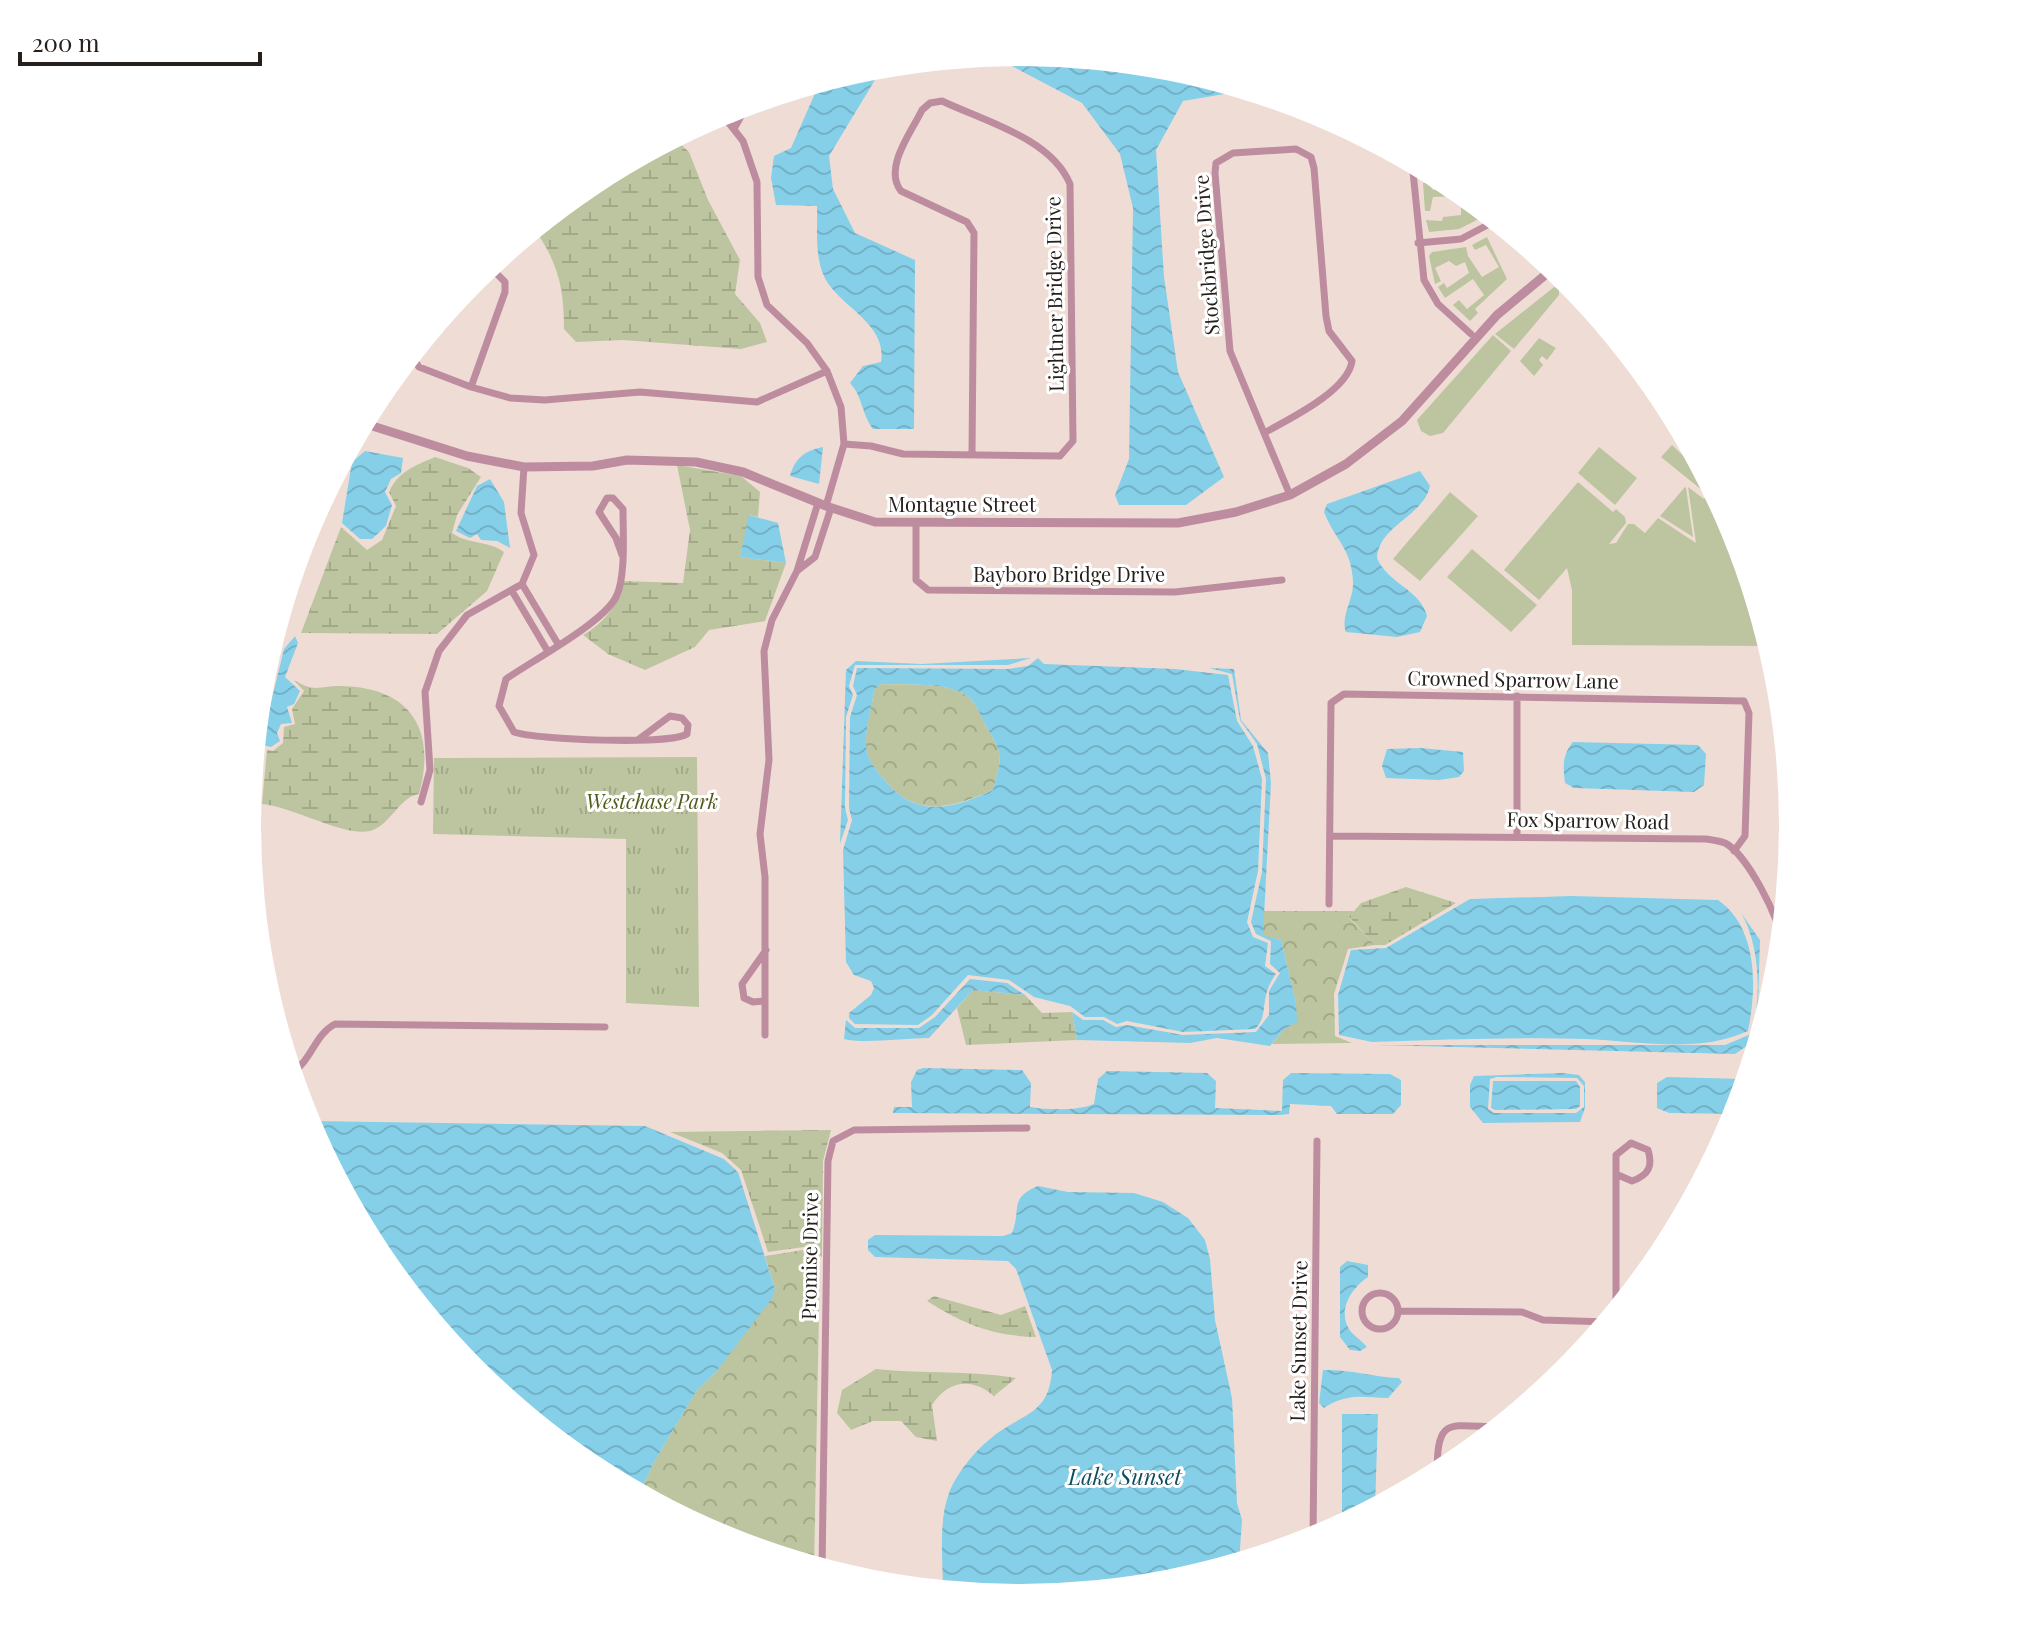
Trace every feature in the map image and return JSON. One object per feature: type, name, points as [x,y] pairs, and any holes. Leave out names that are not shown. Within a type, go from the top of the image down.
[{"type":"street","name":"Lightner Bridge Drive","points":[[844,444],[871,446],[903,454],[1060,456],[1073,441],[1073,203],[1064,170],[1047,151],[942,101],[930,103],[922,110],[893,169],[894,183],[901,191],[967,222],[974,233],[972,454]]},
{"type":"street","points":[[735,127],[739,121]]},
{"type":"street","points":[[731,123],[751,158],[757,182],[758,277],[767,305],[807,343],[827,371],[841,407],[844,444],[825,506],[821,541],[815,557],[797,571]]},
{"type":"street","name":"Stockbridge Drive","points":[[1264,433],[1297,415],[1343,381],[1351,371],[1352,361],[1329,331],[1314,168],[1311,157],[1296,149],[1233,153],[1216,163],[1215,173],[1230,351],[1264,433],[1290,495]]},
{"type":"street","points":[[1413,176],[1418,243],[1429,293],[1471,334]]},
{"type":"street","points":[[1418,243],[1461,239],[1486,226]]},
{"type":"street","name":"Montague Street","points":[[375,427],[467,456],[524,467],[593,466],[627,460],[696,462],[743,472],[825,506],[875,522],[1178,523],[1236,512],[1290,495],[1372,445],[1402,421],[1471,334],[1514,293],[1542,273]]},
{"type":"street","points":[[471,387],[505,292],[505,282],[497,275]]},
{"type":"street","name":"Montague Street","points":[[1436,380],[1497,315],[1545,276]]},
{"type":"street","points":[[417,364],[471,387],[510,398],[533,399],[640,392],[757,402],[827,371]]},
{"type":"street","points":[[421,802],[430,770],[425,692],[439,651],[467,615],[522,584],[534,555],[521,513],[524,467]]},
{"type":"street","points":[[622,555],[616,538],[599,512],[607,498],[613,498],[623,509],[622,555],[617,596],[593,624],[547,650],[506,679],[500,692],[499,706],[514,732],[546,738],[639,739],[679,739],[687,734],[688,725],[682,718],[670,716],[639,739]]},
{"type":"street","points":[[765,1035],[765,877],[760,834],[769,760],[764,651],[772,620],[825,506]]},
{"type":"street","name":"Bayboro Bridge Drive","points":[[916,523],[916,580],[928,590],[1175,592],[1282,580]]},
{"type":"street","points":[[808,537],[821,541]]},
{"type":"street","points":[[522,584],[558,644]]},
{"type":"street","points":[[512,591],[547,650]]},
{"type":"street","points":[[533,625],[543,619]]},
{"type":"street","name":"Crowned Sparrow Lane","points":[[1329,904],[1331,703],[1337,696],[1744,701],[1749,713],[1746,822],[1745,836],[1734,851]]},
{"type":"street","points":[[1517,696],[1517,837]]},
{"type":"street","name":"Fox Sparrow Road","points":[[1331,836],[1706,839],[1727,843],[1734,851]]},
{"type":"street","points":[[1734,851],[1775,912]]},
{"type":"street","points":[[765,1001],[753,1002],[744,998],[742,984],[766,950]]},
{"type":"street","points":[[300,1068],[324,1029],[335,1024],[605,1027]]},
{"type":"street","name":"Promise Drive","points":[[822,1558],[828,1161],[833,1141],[854,1130],[1027,1128]]},
{"type":"street","name":"Lake Sunset Drive","points":[[1313,1526],[1317,1141]]},
{"type":"street","points":[[1616,1296],[1616,1155],[1622,1147],[1631,1143],[1648,1150],[1652,1161],[1649,1172],[1642,1178],[1632,1181],[1618,1175]]},
{"type":"street","points":[[1380,1293],[1391,1296],[1399,1311],[1395,1323],[1384,1329],[1367,1323],[1362,1312],[1365,1300],[1380,1293]]},
{"type":"street","points":[[1399,1311],[1522,1312],[1543,1320],[1596,1322]]},
{"type":"street","points":[[1437,1460],[1437,1439],[1441,1432],[1451,1426],[1485,1427]]},
{"type":"green space","points":[[682,146],[689,152],[708,200],[740,260],[735,294],[760,323],[767,342],[741,349],[623,340],[576,342],[564,329],[559,279],[540,238],[599,194]]},
{"type":"green space","points":[[1423,183],[1446,197],[1433,197],[1430,211],[1425,211]]},
{"type":"green space","points":[[1461,207],[1478,219],[1459,229],[1429,232],[1426,220],[1442,221],[1443,217],[1461,215]]},
{"type":"green space","points":[[1487,237],[1507,279],[1475,309],[1478,313],[1470,321],[1453,305],[1459,300],[1467,309],[1484,295],[1473,279],[1445,298],[1438,287],[1444,283],[1447,288],[1469,273],[1465,262],[1456,266],[1449,261],[1435,268],[1441,281],[1435,284],[1429,256],[1432,252],[1466,247],[1468,256],[1482,277],[1499,267],[1486,245],[1475,250],[1472,245]]},
{"type":"green space","points":[[1554,287],[1559,289],[1559,295],[1514,349],[1495,334]]},
{"type":"green space","points":[[1493,335],[1511,351],[1443,433],[1430,436],[1421,431],[1417,420]]},
{"type":"green space","points":[[1539,338],[1556,348],[1547,360],[1542,356],[1539,360],[1543,365],[1534,376],[1520,361]]},
{"type":"green space","points":[[1672,445],[1684,456],[1702,490],[1661,457]]},
{"type":"green space","points":[[1599,447],[1637,478],[1615,505],[1578,473]]},
{"type":"green space","points":[[435,457],[468,468],[481,477],[457,515],[452,533],[504,552],[487,591],[437,634],[301,633],[341,527],[367,550],[382,540],[396,506],[389,492],[393,485],[408,470]]},
{"type":"green space","points":[[677,465],[741,476],[760,492],[758,517],[750,515],[740,557],[786,563],[765,621],[709,630],[695,647],[645,670],[608,654],[583,635],[610,612],[624,581],[683,583],[690,530]]},
{"type":"green space","points":[[1578,482],[1613,512],[1616,509],[1625,517],[1626,523],[1609,544],[1616,543],[1628,524],[1634,524],[1645,533],[1658,518],[1696,543],[1688,487],[1705,498],[1722,535],[1740,581],[1758,646],[1572,645],[1572,590],[1567,568],[1539,600],[1504,570]]},
{"type":"green space","points":[[1686,488],[1693,537],[1660,516]]},
{"type":"green space","points":[[1450,492],[1478,516],[1420,581],[1393,559]]},
{"type":"green space","points":[[1472,549],[1537,605],[1511,632],[1447,577]]},
{"type":"green space","points":[[294,680],[312,688],[341,686],[385,694],[401,703],[413,716],[424,750],[419,794],[406,800],[377,828],[359,832],[347,830],[262,804],[267,750],[273,751],[283,743],[284,727],[295,724],[292,709],[304,691]]},
{"type":"green space","points":[[881,684],[953,689],[971,699],[1000,756],[993,790],[950,805],[924,806],[911,802],[887,783],[870,760],[866,745],[874,690]]},
{"type":"green space","name":"Westchase Park","points":[[697,757],[699,1007],[626,1003],[626,839],[433,834],[434,758]]},
{"type":"green space","points":[[1406,887],[1456,903],[1385,945],[1375,945],[1349,917],[1361,903]]},
{"type":"green space","points":[[1263,911],[1354,911],[1349,918],[1375,945],[1348,949],[1334,994],[1335,1036],[1352,1043],[1272,1044],[1284,1029],[1296,1022],[1296,1003],[1281,940],[1263,936]]},
{"type":"green space","points":[[973,990],[1025,995],[1042,1013],[1072,1012],[1077,1040],[966,1045],[957,1008]]},
{"type":"green space","points":[[831,1130],[823,1161],[822,1257],[804,1247],[768,1252],[741,1170],[722,1153],[670,1132]]},
{"type":"green space","points":[[803,1250],[820,1260],[814,1556],[730,1527],[644,1485],[697,1390],[716,1372],[775,1289],[765,1256]]},
{"type":"green space","points":[[934,1296],[1001,1315],[1025,1306],[1036,1337],[992,1331],[966,1322],[927,1301]]},
{"type":"green space","points":[[876,1369],[1016,1378],[994,1396],[969,1384],[945,1390],[932,1405],[937,1441],[916,1437],[901,1421],[873,1421],[851,1430],[837,1413],[842,1390]]},
{"type":"water","points":[[1012,66],[1120,72],[1224,94],[1183,101],[1156,150],[1164,277],[1178,372],[1224,477],[1186,505],[1119,505],[1115,495],[1129,459],[1133,208],[1120,154],[1082,103]]},
{"type":"water","points":[[875,81],[829,156],[833,189],[855,233],[915,260],[914,429],[873,429],[850,383],[863,366],[881,362],[881,350],[872,329],[830,286],[821,268],[817,206],[776,205],[771,178],[774,156],[791,148],[814,95]]},
{"type":"water","points":[[823,447],[819,484],[790,476],[801,456]]},
{"type":"water","points":[[365,451],[403,458],[401,473],[391,479],[385,492],[392,505],[386,526],[372,539],[360,539],[342,523],[351,468]]},
{"type":"water","points":[[1420,471],[1430,486],[1426,497],[1385,537],[1377,558],[1388,574],[1423,607],[1427,616],[1420,632],[1397,637],[1346,632],[1345,620],[1353,589],[1352,570],[1346,552],[1324,512],[1327,504]]},
{"type":"water","points":[[490,479],[504,502],[510,548],[497,541],[481,540],[477,534],[470,538],[456,531],[477,486]]},
{"type":"water","points":[[749,515],[778,523],[786,563],[740,557]]},
{"type":"water","points":[[295,636],[298,643],[285,677],[300,691],[294,704],[287,707],[292,723],[281,724],[277,733],[280,741],[271,747],[265,745],[267,726],[284,649]]},
{"type":"water","points":[[1031,658],[1008,665],[855,665],[849,686],[853,695],[846,717],[845,808],[848,820],[840,844],[846,670],[856,661],[922,664]]},
{"type":"water","points":[[1038,658],[1044,664],[1175,669],[1228,675],[1237,721],[1253,746],[1262,779],[1258,871],[1247,922],[1253,937],[1268,943],[1265,966],[1276,974],[1267,991],[1262,1018],[1255,1029],[1183,1032],[1127,1021],[1117,1024],[1104,1017],[1085,1017],[1070,1006],[1034,997],[1009,980],[968,975],[932,1015],[918,1025],[855,1024],[849,1018],[849,1013],[871,995],[874,988],[871,981],[854,975],[846,962],[843,850],[852,820],[849,808],[850,717],[857,695],[853,686],[857,668],[1008,669],[1028,666]],"holes":[[[881,684],[941,687],[953,689],[971,699],[1000,756],[993,790],[964,802],[937,807],[911,802],[887,783],[870,760],[866,737],[874,690]]]},
{"type":"water","points":[[1209,668],[1234,669],[1241,720],[1268,753],[1271,783],[1263,935],[1281,940],[1296,1003],[1297,1022],[1284,1029],[1270,1046],[1217,1038],[1190,1043],[1077,1040],[1072,1012],[1083,1020],[1103,1020],[1116,1027],[1127,1025],[1183,1035],[1256,1032],[1269,1015],[1269,991],[1280,973],[1270,964],[1271,941],[1256,934],[1251,922],[1262,872],[1266,779],[1257,744],[1240,720],[1232,674]]},
{"type":"water","points":[[1573,742],[1698,745],[1706,754],[1704,785],[1694,792],[1574,788],[1565,783],[1564,772],[1565,756]]},
{"type":"water","points":[[1387,749],[1463,752],[1464,771],[1459,777],[1439,780],[1386,778],[1382,766]]},
{"type":"water","points":[[1572,896],[1718,900],[1741,926],[1747,942],[1753,978],[1748,1031],[1729,1038],[1689,1044],[1558,1038],[1372,1042],[1339,1035],[1338,995],[1351,950],[1386,948],[1470,899]]},
{"type":"water","points":[[1741,913],[1760,940],[1756,1014],[1757,972]]},
{"type":"water","points":[[970,979],[1007,983],[1025,995],[973,990],[929,1038],[844,1039],[846,1020],[855,1028],[919,1028],[935,1017]]},
{"type":"water","points":[[1750,1034],[1747,1046],[1735,1054],[1377,1045],[1725,1045]]},
{"type":"water","points":[[917,1070],[1022,1070],[1031,1083],[1030,1107],[1045,1109],[1071,1109],[1094,1104],[1098,1079],[1107,1071],[1207,1073],[1216,1081],[1215,1108],[1282,1111],[1283,1080],[1291,1073],[1390,1074],[1401,1080],[1401,1105],[1393,1114],[1337,1114],[1331,1106],[1290,1104],[1289,1114],[1280,1115],[893,1113],[894,1107],[912,1107],[911,1082]]},
{"type":"water","points":[[1579,1075],[1585,1082],[1585,1108],[1580,1122],[1483,1123],[1470,1107],[1470,1085],[1474,1076]],"holes":[[[1577,1078],[1584,1086],[1584,1107],[1576,1113],[1494,1113],[1488,1109],[1490,1079]]]},
{"type":"water","points":[[1667,1077],[1737,1079],[1723,1114],[1669,1113],[1657,1108],[1657,1083]]},
{"type":"water","points":[[1493,1081],[1576,1081],[1580,1087],[1580,1106],[1576,1109],[1495,1110],[1491,1108]]},
{"type":"water","points":[[321,1121],[645,1126],[724,1159],[738,1172],[775,1289],[773,1297],[716,1372],[697,1390],[644,1485],[558,1428],[483,1363],[418,1288],[389,1247],[339,1161]]},
{"type":"water","name":"Lake Sunset","points":[[1038,1186],[1068,1192],[1134,1193],[1163,1202],[1188,1218],[1205,1240],[1210,1259],[1215,1320],[1232,1398],[1237,1503],[1242,1520],[1240,1552],[1120,1579],[1020,1585],[943,1581],[942,1529],[952,1486],[966,1463],[984,1444],[1039,1406],[1050,1385],[1052,1370],[1016,1269],[1008,1261],[875,1257],[868,1250],[868,1240],[875,1235],[1003,1236],[1012,1233],[1019,1200]]},
{"type":"water","points":[[1347,1261],[1368,1265],[1368,1277],[1351,1294],[1345,1309],[1347,1325],[1367,1347],[1360,1351],[1350,1350],[1340,1337],[1340,1267]]},
{"type":"water","points":[[1323,1370],[1399,1378],[1402,1382],[1388,1398],[1347,1398],[1324,1408],[1319,1403]]},
{"type":"water","points":[[1342,1414],[1378,1414],[1375,1496],[1342,1513]]}]
